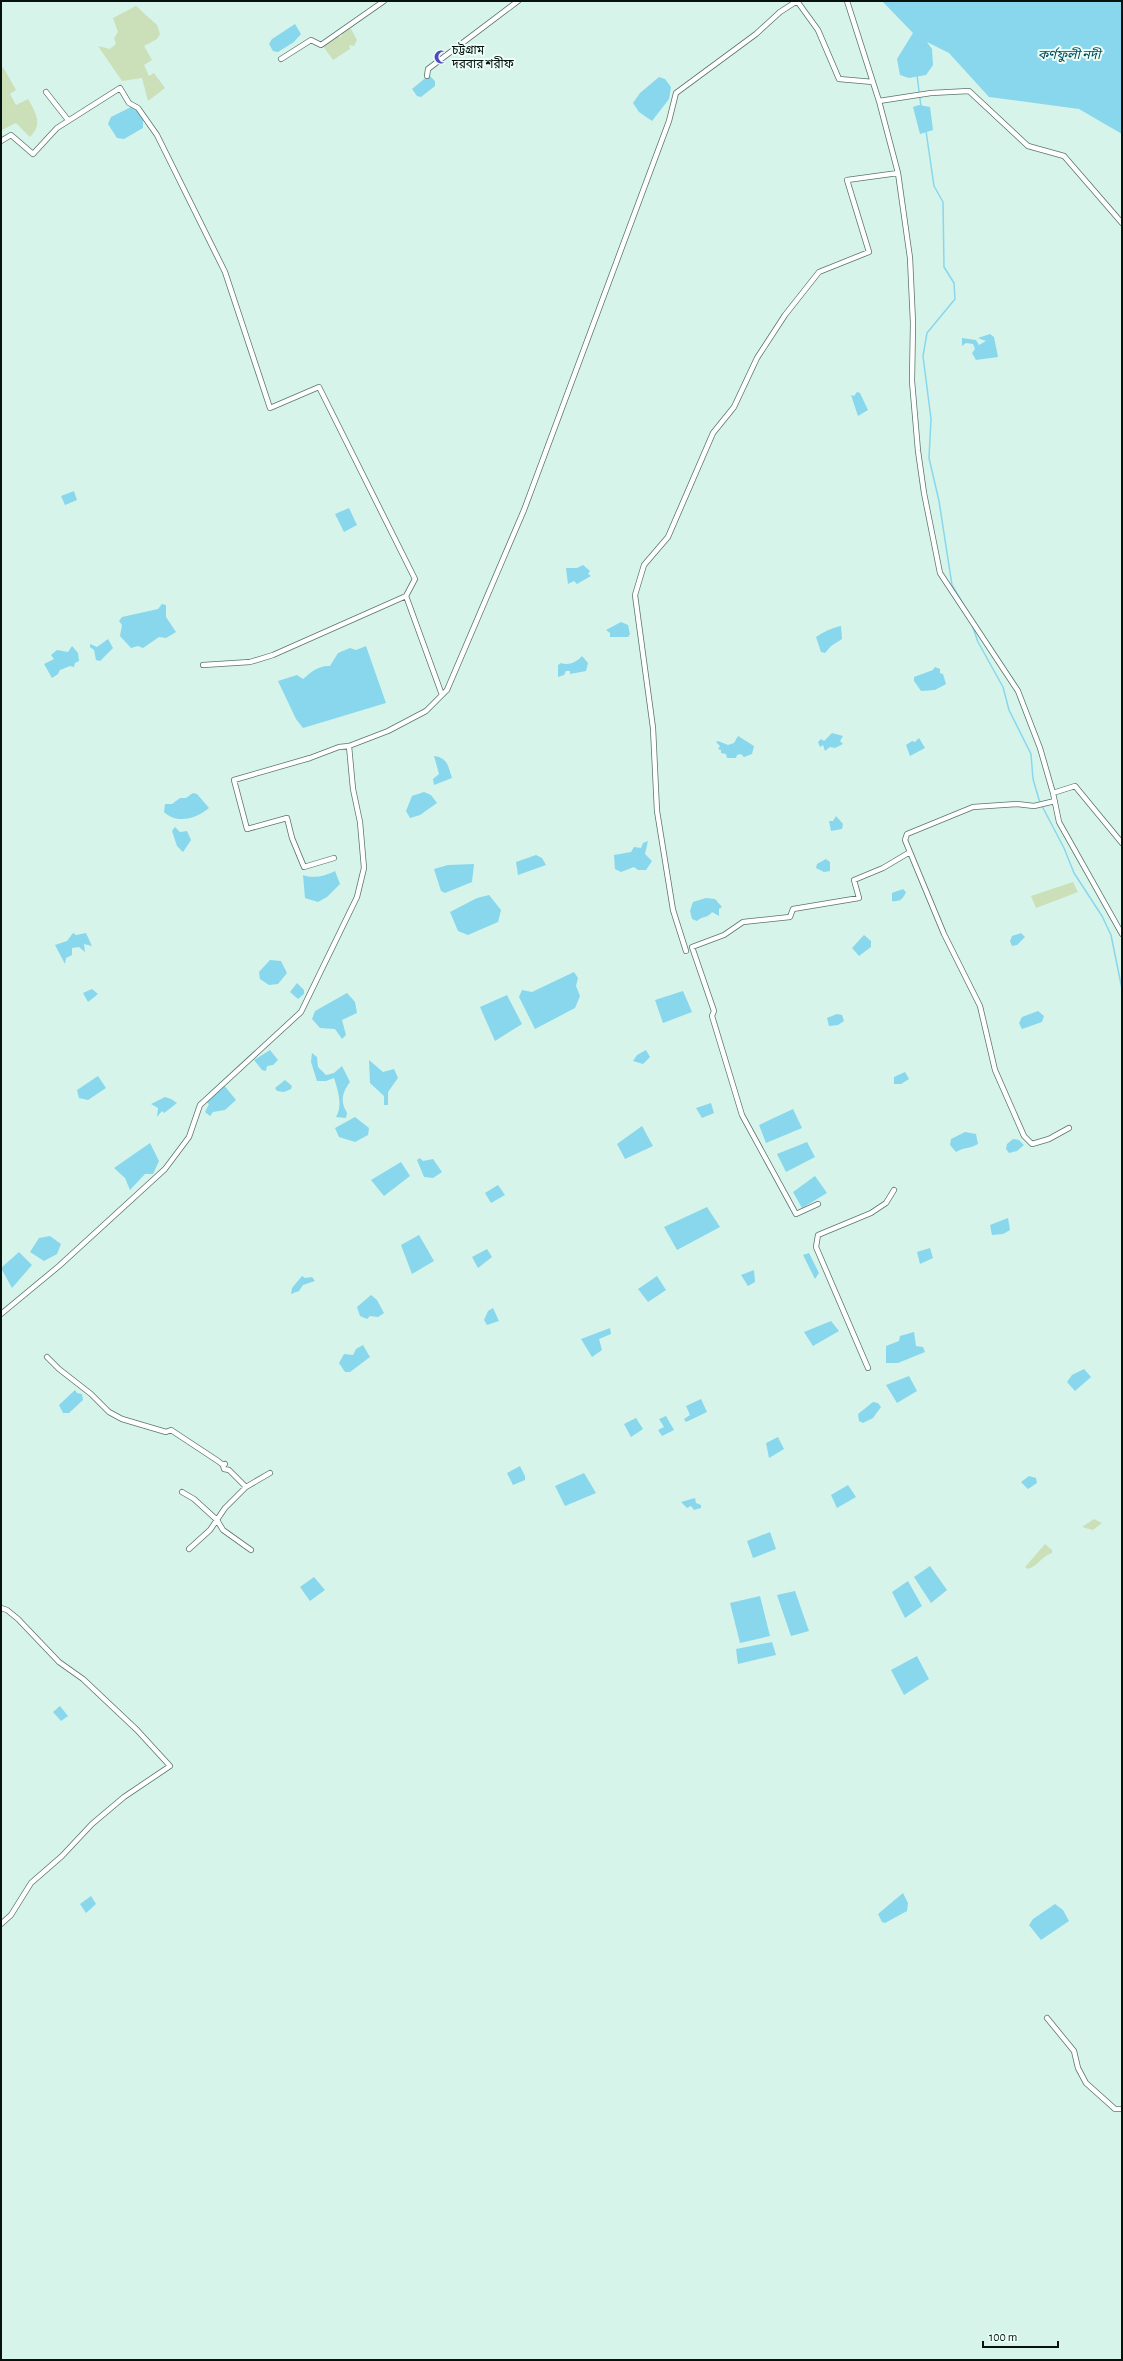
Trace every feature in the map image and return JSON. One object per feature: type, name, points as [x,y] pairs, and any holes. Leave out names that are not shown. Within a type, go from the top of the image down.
[{"type":"street","points":[[281,59],[311,40],[321,45],[384,1]]},
{"type":"street","points":[[427,76],[428,69],[518,1]]},
{"type":"street","points":[[334,858],[304,867],[292,838],[287,818],[248,829],[234,780],[310,758],[339,747],[350,746],[388,732],[426,711],[447,690],[524,510],[669,121],[676,93],[756,34],[780,12],[797,1],[818,30],[839,80],[873,82]]},
{"type":"street","points":[[847,1],[879,101],[898,173],[910,258],[913,323],[912,381],[918,451],[924,494],[940,572],[1018,691],[1040,748],[1053,793],[1059,822],[1122,934]]},
{"type":"street","points":[[1,141],[11,135],[33,154],[57,128],[120,88],[129,103],[138,108],[157,135],[176,170],[225,272],[270,408],[319,387],[415,580],[406,596],[273,655],[250,662],[203,665]]},
{"type":"street","points":[[879,101],[931,93],[969,91],[1028,146],[1064,156],[1122,223]]},
{"type":"street","points":[[46,92],[68,120]]},
{"type":"street","points":[[686,950],[673,910],[657,811],[653,728],[635,595],[644,565],[668,537],[713,433],[734,407],[757,358],[784,315],[819,272],[868,252],[847,180],[898,173]]},
{"type":"street","points":[[406,596],[442,695]]},
{"type":"street","points":[[1,1314],[58,1266],[165,1169],[189,1138],[200,1105],[301,1012],[357,898],[364,868],[360,822],[353,789],[350,746]]},
{"type":"street","points":[[1053,793],[1075,786],[1122,843]]},
{"type":"street","points":[[1055,801],[1034,806],[1017,804],[972,807],[908,834],[905,840],[944,934],[980,1006],[995,1070],[1024,1136],[1029,1144],[1032,1144],[1049,1139],[1069,1128]]},
{"type":"street","points":[[818,1204],[796,1214],[742,1115],[712,1016],[714,1011],[692,947],[724,935],[743,922],[790,916],[793,909],[859,898],[854,880],[883,868],[910,852]]},
{"type":"street","points":[[868,1368],[816,1247],[818,1235],[870,1214],[886,1203],[894,1190]]},
{"type":"street","points":[[47,1357],[109,1412],[122,1420],[166,1432],[170,1430],[224,1464],[224,1469],[229,1470],[246,1487]]},
{"type":"street","points":[[189,1548],[210,1530],[246,1487],[270,1473]]},
{"type":"street","points":[[182,1492],[194,1499],[217,1520],[223,1530],[251,1550]]},
{"type":"street","points":[[1,1608],[7,1610],[18,1619],[59,1662],[83,1679],[137,1730],[170,1766],[124,1797],[92,1824],[62,1856],[30,1883],[11,1915],[1,1924]]},
{"type":"street","points":[[1047,2018],[1074,2051],[1078,2068],[1086,2083],[1114,2109],[1122,2109]]},
{"type":"green space","points":[[136,6],[157,25],[160,34],[157,39],[144,46],[152,60],[144,65],[149,76],[154,73],[165,88],[148,101],[142,78],[122,81],[98,46],[110,49],[116,44],[114,38],[118,32],[113,18]]},
{"type":"green space","points":[[351,29],[357,40],[354,46],[349,45],[350,49],[333,60],[323,46],[333,40],[333,35],[341,37],[344,30]]},
{"type":"green space","points":[[3,67],[16,90],[10,94],[16,105],[28,99],[36,114],[36,128],[30,137],[16,123],[2,130],[1,128],[1,68]]},
{"type":"green space","points":[[1073,882],[1078,892],[1036,908],[1031,896]]},
{"type":"green space","points":[[1094,1519],[1102,1523],[1093,1530],[1082,1527]]},
{"type":"green space","points":[[1045,1544],[1052,1550],[1052,1553],[1045,1556],[1035,1566],[1028,1569],[1025,1567]]},
{"type":"water","name":"কর্ণফুলী নদী","points":[[882,1],[1122,1],[1122,134],[1079,109],[989,97],[949,53],[927,42],[932,49],[933,65],[926,75],[909,78],[900,75],[897,59],[913,33]]},
{"type":"water","points":[[295,24],[301,34],[294,42],[278,52],[273,51],[269,44],[272,39]]},
{"type":"water","points":[[429,75],[435,81],[435,86],[421,97],[417,96],[412,89]]},
{"type":"water","points":[[659,77],[665,79],[671,87],[669,99],[652,121],[639,112],[633,103],[640,93]]},
{"type":"water","points":[[919,105],[930,107],[933,130],[920,134],[913,107]]},
{"type":"water","points":[[131,107],[136,109],[143,120],[143,128],[124,139],[117,138],[108,124],[111,117]]},
{"type":"water","points":[[990,334],[994,337],[998,357],[976,360],[972,353],[975,349],[973,344],[966,343],[962,346],[962,338],[976,340],[979,345],[986,341],[978,338]]},
{"type":"water","points":[[857,392],[860,393],[868,410],[858,416],[851,395],[854,396]]},
{"type":"water","points":[[74,491],[77,500],[65,505],[61,496]]},
{"type":"water","points":[[349,508],[357,525],[344,532],[335,514]]},
{"type":"water","points":[[583,565],[590,571],[588,574],[591,576],[577,584],[574,581],[568,584],[566,568],[577,568]]},
{"type":"water","points":[[162,604],[166,605],[166,617],[176,632],[166,638],[159,637],[143,648],[138,646],[131,648],[120,636],[122,625],[119,621],[122,617],[158,609]]},
{"type":"water","points":[[621,622],[628,625],[630,634],[628,637],[610,637],[610,633],[606,630]]},
{"type":"water","points":[[841,626],[842,639],[831,646],[825,653],[821,652],[816,637],[828,630]]},
{"type":"water","points":[[108,639],[113,648],[100,661],[96,660],[94,650],[90,647],[90,644],[97,647]]},
{"type":"water","points":[[72,646],[78,653],[79,661],[75,663],[74,667],[70,666],[60,670],[58,674],[52,678],[44,664],[54,659],[51,655],[57,650],[68,652]]},
{"type":"water","points":[[366,646],[386,703],[303,728],[296,719],[278,681],[297,675],[303,679],[319,668],[330,666],[338,653],[350,648],[356,650]]},
{"type":"water","points":[[582,656],[588,663],[586,671],[570,674],[570,671],[566,671],[564,675],[558,677],[558,665],[561,663],[572,663]]},
{"type":"water","points":[[935,667],[940,669],[940,673],[943,674],[946,684],[935,690],[921,691],[914,681],[914,677],[933,670]]},
{"type":"water","points":[[832,733],[843,736],[840,741],[843,744],[835,748],[830,747],[825,751],[823,745],[820,747],[818,742],[821,739],[824,741]]},
{"type":"water","points":[[738,736],[754,746],[752,754],[744,757],[741,754],[737,755],[736,758],[727,758],[726,754],[721,753],[721,750],[718,749],[720,746],[716,742],[718,741],[728,745],[734,743]]},
{"type":"water","points":[[919,738],[925,748],[910,756],[906,745],[912,741],[915,742]]},
{"type":"water","points":[[434,756],[439,757],[447,763],[452,778],[434,785],[433,779],[439,774]]},
{"type":"water","points":[[424,792],[431,795],[437,803],[420,815],[410,818],[406,811],[412,796]]},
{"type":"water","points":[[193,793],[197,794],[209,808],[199,815],[187,819],[175,818],[164,812],[165,804],[172,804],[180,798],[186,798]]},
{"type":"water","points":[[836,816],[843,824],[842,829],[831,831],[829,821],[833,821]]},
{"type":"water","points":[[175,827],[180,832],[187,831],[191,840],[183,852],[177,846],[172,831]]},
{"type":"water","points":[[648,841],[645,854],[652,861],[646,870],[638,870],[634,867],[621,872],[615,869],[614,855],[631,852],[634,847],[641,848],[643,843]]},
{"type":"water","points":[[536,855],[542,858],[546,865],[518,875],[516,862]]},
{"type":"water","points":[[826,859],[830,862],[830,871],[824,872],[816,868],[817,864]]},
{"type":"water","points":[[474,864],[472,882],[445,893],[441,891],[434,869],[448,865]]},
{"type":"water","points":[[335,871],[340,884],[327,897],[318,902],[305,898],[303,875],[311,877],[319,876]]},
{"type":"water","points":[[903,889],[906,892],[902,898],[897,901],[892,901],[892,893]]},
{"type":"water","points":[[489,895],[501,910],[498,922],[468,935],[458,931],[450,912],[477,898]]},
{"type":"water","points":[[706,898],[715,899],[722,907],[719,909],[719,916],[712,912],[697,921],[692,919],[690,911],[693,902]]},
{"type":"water","points":[[73,933],[76,935],[86,933],[92,946],[84,944],[85,952],[79,947],[72,948],[72,955],[66,958],[65,964],[55,945],[67,941]]},
{"type":"water","points":[[1021,933],[1025,937],[1017,945],[1012,946],[1010,941],[1012,936]]},
{"type":"water","points":[[864,935],[871,941],[871,947],[859,956],[852,948]]},
{"type":"water","points":[[270,960],[281,961],[287,973],[278,984],[269,985],[260,979],[259,972]]},
{"type":"water","points":[[574,972],[578,978],[576,986],[580,996],[575,1008],[535,1029],[519,997],[522,990],[532,992]]},
{"type":"water","points":[[297,983],[304,990],[304,994],[298,999],[290,992]]},
{"type":"water","points":[[92,989],[98,994],[88,1002],[83,993]]},
{"type":"water","points":[[683,991],[692,1012],[663,1023],[655,1000]]},
{"type":"water","points":[[347,993],[355,1002],[357,1013],[342,1020],[346,1035],[342,1039],[335,1029],[320,1028],[312,1019],[315,1011]]},
{"type":"water","points":[[507,995],[522,1024],[495,1041],[480,1007]]},
{"type":"water","points":[[1038,1011],[1044,1016],[1042,1022],[1022,1029],[1019,1023],[1022,1017]]},
{"type":"water","points":[[837,1014],[842,1015],[844,1021],[838,1025],[829,1026],[827,1018]]},
{"type":"water","points":[[270,1050],[278,1060],[273,1065],[267,1066],[266,1071],[262,1070],[254,1060]]},
{"type":"water","points":[[646,1050],[650,1057],[643,1064],[633,1061],[637,1055]]},
{"type":"water","points":[[312,1053],[317,1057],[318,1067],[326,1075],[334,1073],[342,1066],[350,1082],[343,1097],[343,1105],[347,1113],[346,1118],[336,1117],[339,1103],[334,1078],[326,1081],[317,1081],[311,1062]]},
{"type":"water","points":[[369,1060],[383,1072],[394,1069],[398,1078],[388,1092],[388,1105],[384,1105],[384,1096],[370,1083]]},
{"type":"water","points":[[905,1072],[909,1079],[901,1084],[894,1084],[894,1077]]},
{"type":"water","points":[[98,1076],[106,1088],[88,1100],[79,1098],[77,1090]]},
{"type":"water","points":[[285,1080],[292,1086],[291,1089],[284,1092],[277,1091],[275,1088]]},
{"type":"water","points":[[223,1084],[236,1100],[225,1110],[213,1112],[210,1116],[205,1112],[209,1104],[205,1101]]},
{"type":"water","points":[[165,1097],[177,1103],[164,1113],[162,1111],[157,1117],[158,1108],[151,1104]]},
{"type":"water","points":[[711,1103],[714,1113],[702,1118],[696,1108]]},
{"type":"water","points":[[793,1109],[802,1128],[766,1143],[759,1125]]},
{"type":"water","points":[[355,1117],[369,1128],[368,1135],[355,1142],[339,1137],[335,1128]]},
{"type":"water","points":[[642,1126],[653,1146],[625,1159],[617,1144]]},
{"type":"water","points":[[965,1132],[976,1134],[978,1144],[956,1152],[950,1145],[951,1139]]},
{"type":"water","points":[[1013,1139],[1019,1140],[1024,1145],[1017,1151],[1009,1153],[1006,1149],[1007,1144]]},
{"type":"water","points":[[807,1142],[815,1157],[786,1172],[777,1154]]},
{"type":"water","points":[[150,1143],[159,1161],[153,1174],[145,1174],[130,1190],[125,1178],[114,1168]]},
{"type":"water","points":[[420,1158],[423,1161],[433,1159],[442,1172],[433,1178],[424,1177],[417,1160]]},
{"type":"water","points":[[401,1162],[410,1176],[384,1196],[371,1180]]},
{"type":"water","points":[[815,1176],[827,1193],[802,1208],[793,1192]]},
{"type":"water","points":[[498,1185],[505,1195],[491,1203],[485,1193]]},
{"type":"water","points":[[707,1207],[720,1227],[677,1250],[664,1227]]},
{"type":"water","points":[[1008,1218],[1010,1230],[1003,1234],[992,1235],[990,1225]]},
{"type":"water","points":[[419,1235],[434,1261],[412,1274],[401,1245]]},
{"type":"water","points":[[50,1236],[61,1244],[57,1254],[44,1261],[30,1252],[39,1238]]},
{"type":"water","points":[[930,1248],[933,1258],[920,1264],[917,1252]]},
{"type":"water","points":[[487,1249],[492,1257],[478,1268],[472,1257]]},
{"type":"water","points":[[19,1252],[32,1265],[12,1288],[1,1268]]},
{"type":"water","points":[[809,1253],[819,1273],[815,1279],[803,1255]]},
{"type":"water","points":[[754,1270],[755,1282],[748,1286],[741,1275]]},
{"type":"water","points":[[302,1276],[305,1278],[312,1277],[315,1281],[303,1285],[299,1291],[291,1294],[292,1288]]},
{"type":"water","points":[[657,1276],[666,1290],[648,1302],[638,1289]]},
{"type":"water","points":[[371,1295],[377,1300],[384,1313],[378,1317],[370,1316],[367,1319],[360,1316],[357,1307]]},
{"type":"water","points":[[493,1308],[499,1321],[487,1325],[484,1320],[488,1311]]},
{"type":"water","points":[[831,1321],[839,1331],[813,1346],[804,1332]]},
{"type":"water","points":[[610,1328],[611,1334],[599,1339],[602,1350],[592,1357],[581,1339]]},
{"type":"water","points":[[914,1332],[916,1346],[923,1347],[925,1352],[898,1363],[886,1363],[886,1346],[899,1341],[900,1336]]},
{"type":"water","points":[[363,1345],[370,1357],[350,1372],[345,1372],[339,1363],[344,1354],[353,1355],[356,1349]]},
{"type":"water","points":[[1084,1369],[1091,1377],[1075,1391],[1067,1382],[1072,1375]]},
{"type":"water","points":[[909,1376],[917,1391],[897,1403],[886,1385]]},
{"type":"water","points":[[75,1390],[77,1393],[82,1394],[83,1400],[69,1413],[63,1413],[59,1405]]},
{"type":"water","points":[[701,1399],[707,1412],[686,1422],[684,1419],[690,1415],[686,1406]]},
{"type":"water","points":[[873,1402],[878,1403],[881,1407],[873,1418],[863,1423],[859,1421],[858,1414]]},
{"type":"water","points":[[666,1416],[674,1430],[662,1436],[658,1430],[664,1427],[659,1419]]},
{"type":"water","points":[[636,1418],[643,1429],[631,1437],[624,1424]]},
{"type":"water","points":[[778,1437],[784,1449],[769,1458],[766,1443]]},
{"type":"water","points":[[520,1466],[525,1476],[525,1480],[513,1485],[507,1473]]},
{"type":"water","points":[[584,1473],[596,1493],[565,1506],[555,1486]]},
{"type":"water","points":[[1029,1476],[1036,1478],[1037,1483],[1028,1489],[1021,1482]]},
{"type":"water","points":[[848,1485],[856,1497],[837,1508],[831,1495]]},
{"type":"water","points":[[695,1498],[696,1503],[701,1505],[701,1508],[694,1510],[691,1506],[687,1508],[681,1502]]},
{"type":"water","points":[[770,1532],[776,1549],[753,1558],[747,1541]]},
{"type":"water","points":[[930,1566],[947,1590],[931,1603],[914,1577]]},
{"type":"water","points":[[314,1577],[325,1590],[310,1601],[300,1587]]},
{"type":"water","points":[[908,1581],[922,1606],[905,1618],[892,1592]]},
{"type":"water","points":[[795,1591],[809,1631],[791,1636],[777,1595]]},
{"type":"water","points":[[760,1596],[770,1636],[740,1643],[730,1603]]},
{"type":"water","points":[[772,1642],[776,1655],[738,1664],[736,1649]]},
{"type":"water","points":[[917,1656],[929,1679],[904,1695],[891,1670]]},
{"type":"water","points":[[60,1706],[68,1716],[61,1721],[53,1712]]},
{"type":"water","points":[[903,1893],[908,1903],[907,1911],[885,1923],[882,1922],[878,1914]]},
{"type":"water","points":[[91,1896],[96,1904],[86,1913],[80,1904]]},
{"type":"water","points":[[1055,1904],[1063,1910],[1069,1921],[1041,1940],[1029,1925],[1033,1919]]},
{"type":"waterway","points":[[917,75],[921,107]]},
{"type":"waterway","points":[[926,131],[934,186],[943,202],[944,267],[954,283],[955,299],[927,333],[923,356],[931,419],[929,458],[939,501],[952,585],[968,612]]},
{"type":"waterway","points":[[972,625],[978,642],[1003,687],[1009,710],[1031,754],[1033,779],[1040,803]]},
{"type":"waterway","points":[[1042,806],[1064,848],[1074,873],[1102,916],[1111,935],[1122,989]]},
{"type":"place","name":"চট্টগ্রাম দরবার শরীফ","points":[[441,57]]}]
